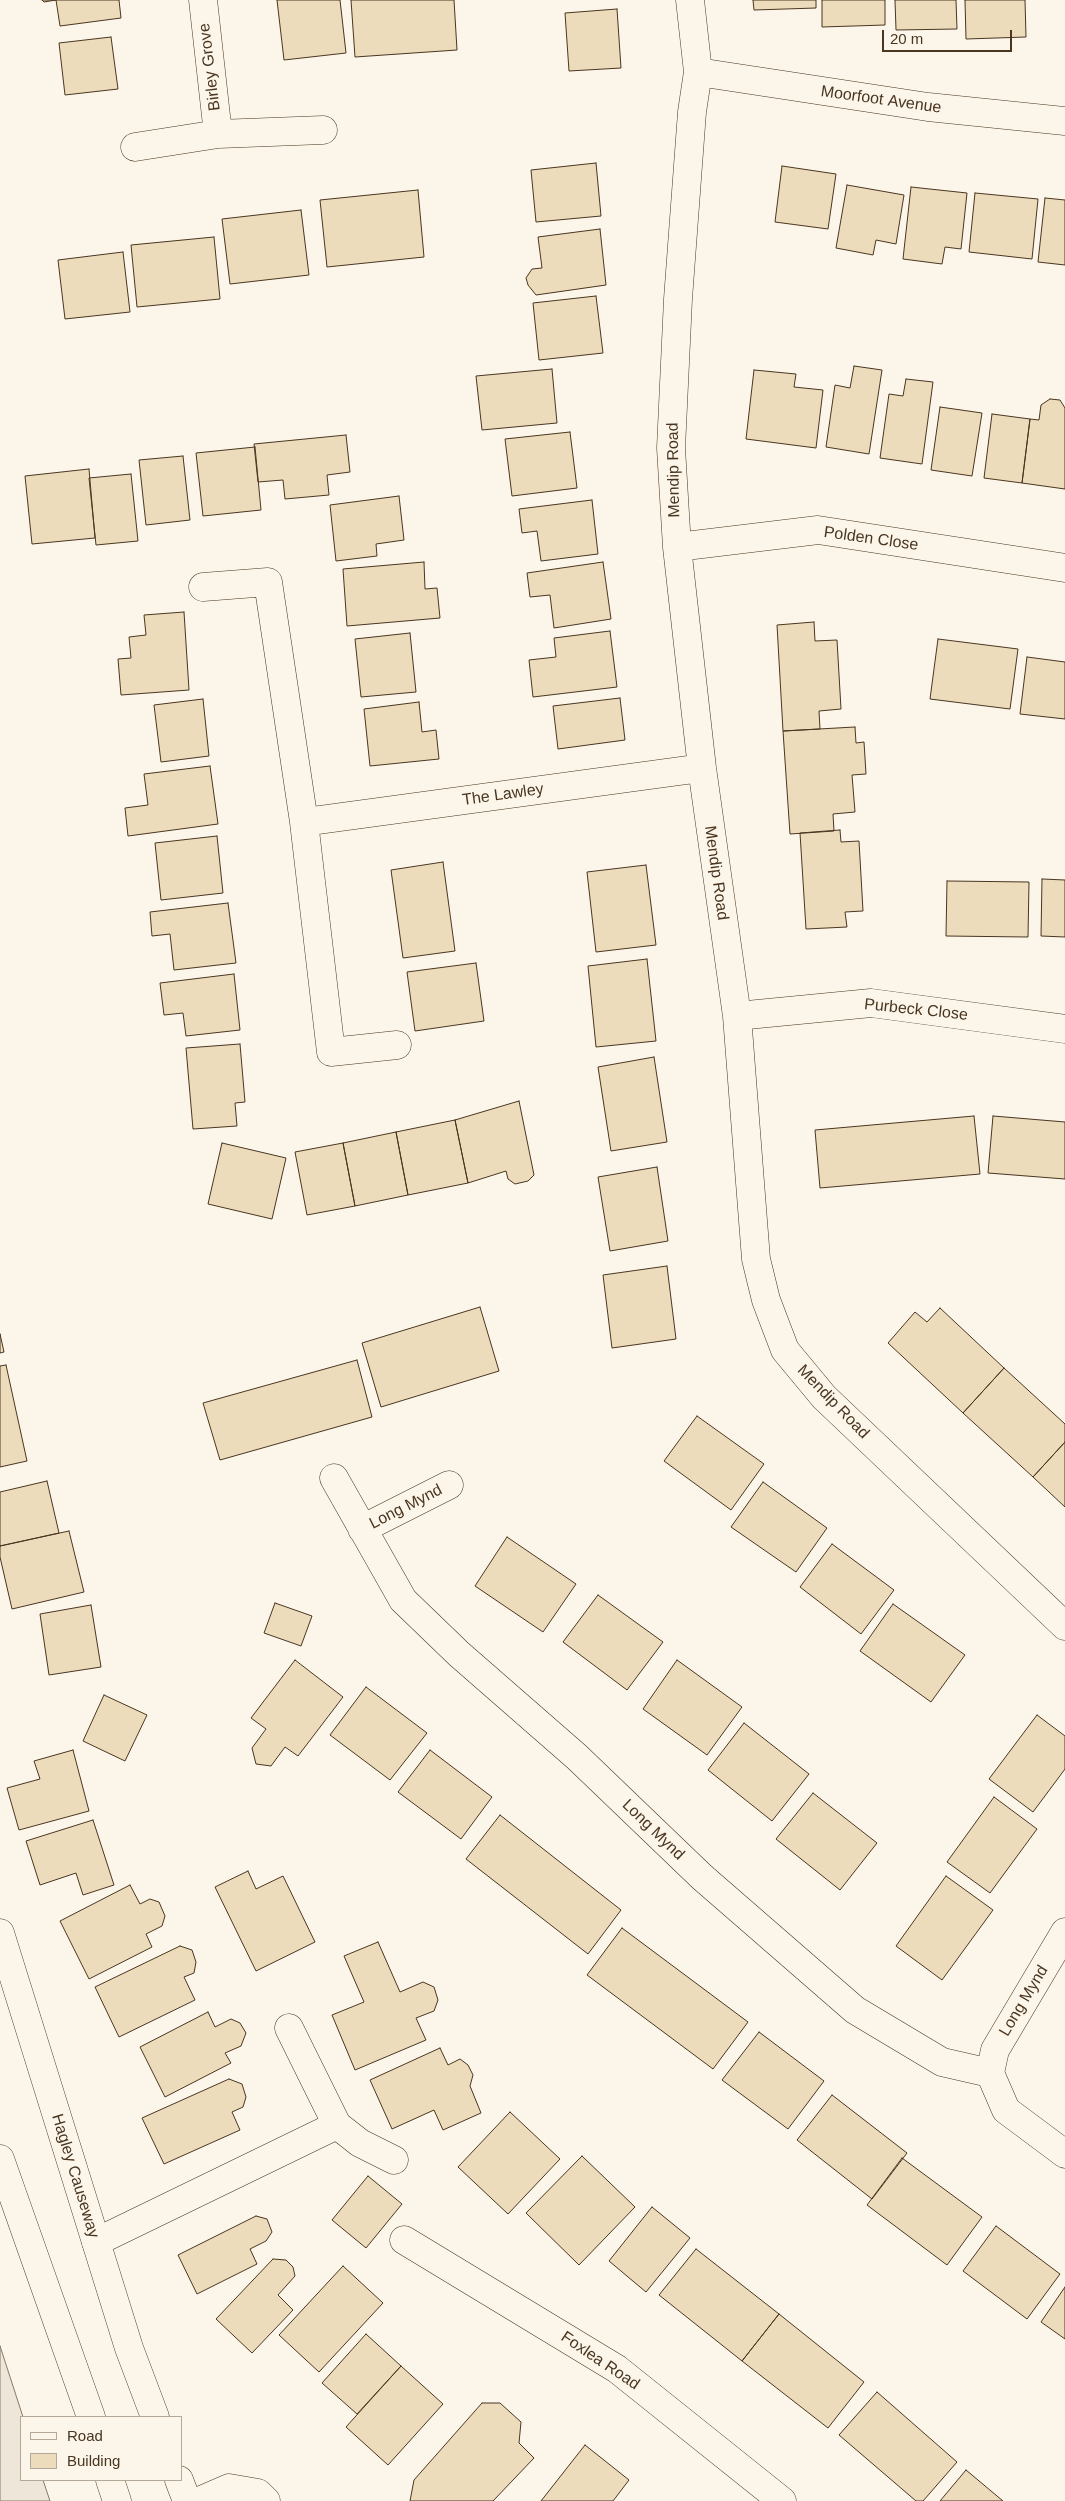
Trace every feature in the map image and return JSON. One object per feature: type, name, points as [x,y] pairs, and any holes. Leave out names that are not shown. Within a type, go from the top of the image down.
[{"type":"main road","name":"Birley Grove","points":[[203,0],[218,134]]},
{"type":"main road","name":"Mendip Road","points":[[690,0],[698,72],[692,112],[678,299],[672,448],[677,547],[702,768],[738,1016],[756,1259],[766,1300],[785,1350],[824,1397],[1065,1626]]},
{"type":"main road","name":"Moorfoot Avenue","points":[[698,72],[928,107],[1065,121]]},
{"type":"main road","name":"Birley Grove","points":[[135,147],[218,134],[323,130]]},
{"type":"main road","name":"Polden Close","points":[[677,547],[818,530],[1065,568]]},
{"type":"main road","points":[[203,587],[268,582],[304,822],[332,1052],[397,1044]]},
{"type":"main road","name":"The Lawley","points":[[304,822],[702,768]]},
{"type":"main road","name":"Purbeck Close","points":[[738,1016],[871,1003],[1065,1029]]},
{"type":"main road","name":"Long Mynd","points":[[334,1478],[403,1600],[459,1654],[577,1757],[702,1877],[855,2010],[942,2062],[990,2074],[996,2050],[1065,1932]]},
{"type":"main road","name":"Long Mynd","points":[[362,1529],[449,1485]]},
{"type":"main road","name":"Hagley Causeway","points":[[0,1933],[130,2348],[156,2416]]},
{"type":"main road","points":[[289,2028],[337,2125],[360,2143],[394,2160]]},
{"type":"main road","points":[[990,2074],[1006,2110],[1065,2154]]},
{"type":"main road","points":[[96,2242],[337,2125]]},
{"type":"main road","points":[[0,2159],[91,2416]]},
{"type":"main road","name":"Foxlea Road","points":[[404,2240],[617,2369],[782,2501]]},
{"type":"main road","points":[[110,2481],[117,2501]]},
{"type":"main road","points":[[179,2481],[187,2501]]},
{"type":"main road","points":[[199,2501],[229,2488],[258,2493],[266,2501]]},
{"type":"shaded area","points":[[0,2346],[23,2416],[20,2416],[20,2481],[43,2481],[50,2501],[0,2501]]},
{"type":"building","points":[[56,0],[119,0],[121,18],[60,26]]},
{"type":"building","points":[[277,0],[340,0],[346,53],[284,60]]},
{"type":"building","points":[[351,0],[454,0],[457,50],[355,57]]},
{"type":"building","points":[[753,0],[816,0],[816,8],[754,10]]},
{"type":"building","points":[[822,0],[885,0],[885,25],[822,27]]},
{"type":"building","points":[[895,0],[956,0],[957,29],[896,30]]},
{"type":"building","points":[[965,0],[1025,0],[1026,37],[966,39]]},
{"type":"building","points":[[617,9],[621,68],[569,71],[565,13]]},
{"type":"building","points":[[111,37],[118,89],[65,95],[59,43]]},
{"type":"building","points":[[596,163],[601,216],[536,222],[531,170]]},
{"type":"building","points":[[782,166],[836,174],[828,229],[775,222]]},
{"type":"building","points":[[847,185],[904,195],[896,244],[876,240],[873,255],[836,248]]},
{"type":"building","points":[[911,187],[967,193],[961,249],[945,247],[942,264],[903,259]]},
{"type":"building","points":[[418,190],[424,257],[327,267],[320,200]]},
{"type":"building","points":[[975,193],[1038,199],[1032,259],[969,252]]},
{"type":"building","points":[[1045,198],[1065,200],[1065,265],[1038,262]]},
{"type":"building","points":[[301,210],[309,275],[230,284],[222,219]]},
{"type":"building","points":[[600,229],[606,285],[536,295],[528,285],[526,278],[532,269],[542,268],[538,237]]},
{"type":"building","points":[[214,237],[220,299],[137,307],[131,245]]},
{"type":"building","points":[[123,252],[130,312],[65,319],[58,260]]},
{"type":"building","points":[[596,296],[603,353],[539,360],[533,303]]},
{"type":"building","points":[[854,366],[882,370],[869,454],[826,447],[835,385],[850,388]]},
{"type":"building","points":[[552,369],[557,423],[482,430],[476,376]]},
{"type":"building","points":[[754,370],[796,374],[794,387],[823,390],[816,448],[746,439]]},
{"type":"building","points":[[906,379],[933,382],[922,464],[880,458],[889,394],[903,396]]},
{"type":"building","points":[[1050,399],[1060,400],[1065,408],[1065,489],[1022,483],[1030,419],[1039,420],[1041,405]]},
{"type":"building","points":[[940,407],[982,413],[972,476],[931,470]]},
{"type":"building","points":[[992,414],[1030,419],[1022,483],[984,478]]},
{"type":"building","points":[[570,432],[577,488],[512,496],[505,439]]},
{"type":"building","points":[[346,435],[350,472],[327,475],[329,495],[285,499],[283,480],[258,482],[254,444]]},
{"type":"building","points":[[255,447],[261,510],[203,516],[196,453]]},
{"type":"building","points":[[183,456],[190,520],[146,525],[139,460]]},
{"type":"building","points":[[89,469],[95,538],[32,544],[25,476]]},
{"type":"building","points":[[131,474],[138,541],[96,545],[89,478]]},
{"type":"building","points":[[399,496],[404,540],[376,544],[377,556],[336,561],[330,505]]},
{"type":"building","points":[[592,500],[598,554],[541,561],[537,531],[522,533],[519,509]]},
{"type":"building","points":[[424,562],[425,589],[437,588],[440,618],[347,626],[343,569]]},
{"type":"building","points":[[603,562],[611,619],[554,628],[550,595],[530,597],[527,573]]},
{"type":"building","points":[[184,612],[189,690],[121,695],[118,659],[131,658],[129,637],[146,635],[144,615]]},
{"type":"building","points":[[814,622],[815,641],[837,640],[841,709],[819,711],[820,729],[783,731],[777,625]]},
{"type":"building","points":[[610,631],[617,687],[533,697],[529,660],[556,657],[554,638]]},
{"type":"building","points":[[410,633],[416,692],[361,697],[355,639]]},
{"type":"building","points":[[938,639],[1018,649],[1010,709],[930,699]]},
{"type":"building","points":[[1027,657],[1065,662],[1065,719],[1020,714]]},
{"type":"building","points":[[620,698],[625,740],[558,749],[553,706]]},
{"type":"building","points":[[203,699],[209,756],[161,762],[154,705]]},
{"type":"building","points":[[419,702],[422,732],[436,730],[439,759],[370,766],[364,709]]},
{"type":"building","points":[[855,727],[856,743],[864,742],[866,774],[852,775],[855,812],[833,814],[834,831],[790,834],[783,731]]},
{"type":"building","points":[[210,766],[218,824],[128,836],[125,808],[148,805],[144,774]]},
{"type":"building","points":[[840,830],[841,842],[859,841],[863,911],[845,912],[847,927],[806,929],[800,833]]},
{"type":"building","points":[[217,836],[223,893],[161,900],[155,843]]},
{"type":"building","points":[[443,862],[455,951],[403,958],[391,870]]},
{"type":"building","points":[[646,865],[656,945],[596,952],[587,872]]},
{"type":"building","points":[[1042,879],[1065,880],[1065,937],[1041,936]]},
{"type":"building","points":[[947,881],[1029,882],[1028,937],[946,936]]},
{"type":"building","points":[[228,903],[236,963],[174,970],[170,934],[152,936],[150,912]]},
{"type":"building","points":[[647,959],[656,1041],[596,1047],[588,966]]},
{"type":"building","points":[[476,963],[484,1021],[415,1031],[407,972]]},
{"type":"building","points":[[234,974],[240,1030],[186,1036],[183,1013],[164,1015],[160,983]]},
{"type":"building","points":[[240,1044],[245,1102],[235,1103],[237,1126],[193,1129],[186,1048]]},
{"type":"building","points":[[654,1057],[667,1142],[611,1151],[598,1067]]},
{"type":"building","points":[[519,1101],[534,1175],[528,1181],[515,1184],[508,1179],[506,1171],[468,1183],[455,1120]]},
{"type":"building","points":[[974,1116],[980,1174],[820,1188],[815,1130]]},
{"type":"building","points":[[993,1116],[1065,1122],[1065,1179],[988,1173]]},
{"type":"building","points":[[455,1120],[468,1183],[408,1195],[396,1132]]},
{"type":"building","points":[[396,1132],[408,1195],[355,1206],[343,1143]]},
{"type":"building","points":[[222,1143],[286,1158],[272,1219],[208,1204]]},
{"type":"building","points":[[343,1143],[355,1206],[307,1215],[295,1152]]},
{"type":"building","points":[[657,1167],[668,1241],[610,1251],[598,1177]]},
{"type":"building","points":[[667,1266],[676,1339],[612,1348],[603,1275]]},
{"type":"building","points":[[480,1307],[499,1371],[381,1407],[362,1343]]},
{"type":"building","points":[[940,1308],[1004,1368],[963,1413],[888,1343],[915,1312],[927,1322]]},
{"type":"building","points":[[0,1334],[4,1352],[0,1353]]},
{"type":"building","points":[[357,1360],[372,1417],[220,1460],[203,1403]]},
{"type":"building","points":[[6,1365],[27,1461],[0,1467],[0,1366]]},
{"type":"building","points":[[1004,1368],[1065,1424],[1065,1442],[1033,1477],[963,1413]]},
{"type":"building","points":[[697,1416],[764,1464],[731,1510],[664,1461]]},
{"type":"building","points":[[1065,1442],[1065,1507],[1033,1477]]},
{"type":"building","points":[[47,1481],[59,1533],[0,1546],[0,1492]]},
{"type":"building","points":[[763,1482],[827,1528],[796,1572],[731,1527]]},
{"type":"building","points":[[69,1531],[84,1592],[12,1609],[0,1557],[0,1546]]},
{"type":"building","points":[[507,1537],[576,1584],[543,1632],[475,1586]]},
{"type":"building","points":[[832,1544],[894,1590],[861,1634],[800,1587]]},
{"type":"building","points":[[598,1595],[663,1642],[627,1690],[563,1642]]},
{"type":"building","points":[[275,1603],[312,1616],[301,1646],[264,1633]]},
{"type":"building","points":[[893,1604],[965,1655],[931,1702],[860,1651]]},
{"type":"building","points":[[91,1605],[101,1667],[49,1675],[40,1614]]},
{"type":"building","points":[[295,1660],[343,1697],[298,1756],[285,1747],[271,1766],[256,1764],[252,1748],[266,1729],[251,1718]]},
{"type":"building","points":[[677,1660],[742,1707],[707,1755],[643,1709]]},
{"type":"building","points":[[366,1687],[427,1733],[390,1780],[330,1735]]},
{"type":"building","points":[[104,1695],[147,1715],[125,1761],[83,1741]]},
{"type":"building","points":[[1037,1715],[1065,1736],[1065,1769],[1033,1812],[989,1779]]},
{"type":"building","points":[[744,1723],[809,1774],[772,1821],[708,1770]]},
{"type":"building","points":[[73,1750],[89,1811],[19,1830],[7,1788],[40,1779],[34,1761]]},
{"type":"building","points":[[430,1750],[492,1797],[461,1839],[398,1792]]},
{"type":"building","points":[[813,1793],[877,1843],[840,1890],[776,1839]]},
{"type":"building","points":[[994,1797],[1037,1829],[990,1893],[947,1862]]},
{"type":"building","points":[[500,1815],[621,1910],[588,1954],[466,1859]]},
{"type":"building","points":[[93,1820],[114,1885],[83,1895],[76,1873],[40,1885],[26,1841]]},
{"type":"building","points":[[248,1871],[256,1889],[283,1876],[315,1942],[256,1971],[215,1887]]},
{"type":"building","points":[[946,1876],[993,1910],[942,1980],[896,1946]]},
{"type":"building","points":[[130,1885],[140,1904],[150,1899],[159,1902],[165,1916],[162,1926],[146,1934],[152,1947],[89,1979],[60,1921]]},
{"type":"building","points":[[622,1928],[748,2022],[713,2069],[587,1975]]},
{"type":"building","points":[[378,1942],[400,1992],[423,1982],[434,1987],[438,2000],[434,2011],[416,2018],[426,2040],[355,2070],[332,2015],[364,2002],[344,1956]]},
{"type":"building","points":[[180,1946],[192,1950],[196,1962],[194,1973],[184,1977],[195,2000],[119,2037],[95,1987]]},
{"type":"building","points":[[208,2012],[215,2027],[231,2019],[240,2023],[246,2033],[241,2046],[225,2053],[231,2063],[165,2097],[140,2047]]},
{"type":"building","points":[[759,2032],[824,2081],[788,2129],[722,2080]]},
{"type":"building","points":[[440,2048],[448,2065],[460,2059],[468,2065],[473,2075],[470,2086],[481,2113],[443,2130],[434,2110],[392,2129],[370,2080]]},
{"type":"building","points":[[229,2079],[242,2084],[246,2097],[243,2107],[232,2112],[240,2130],[164,2164],[142,2118]]},
{"type":"building","points":[[832,2095],[907,2153],[872,2199],[797,2140]]},
{"type":"building","points":[[510,2112],[560,2159],[508,2214],[458,2167]]},
{"type":"building","points":[[582,2156],[635,2207],[579,2265],[526,2213]]},
{"type":"building","points":[[902,2158],[982,2217],[947,2265],[867,2205]]},
{"type":"building","points":[[368,2176],[402,2204],[366,2248],[332,2220]]},
{"type":"building","points":[[652,2207],[690,2238],[646,2292],[609,2261]]},
{"type":"building","points":[[256,2216],[267,2219],[272,2232],[266,2241],[250,2249],[257,2264],[197,2294],[178,2255]]},
{"type":"building","points":[[996,2226],[1060,2274],[1027,2319],[963,2271]]},
{"type":"building","points":[[696,2249],[779,2314],[742,2361],[659,2295]]},
{"type":"building","points":[[273,2259],[286,2260],[293,2267],[295,2276],[278,2295],[293,2310],[252,2353],[216,2319]]},
{"type":"building","points":[[343,2266],[383,2303],[319,2372],[279,2335]]},
{"type":"building","points":[[1065,2287],[1065,2339],[1041,2322]]},
{"type":"building","points":[[779,2314],[864,2382],[828,2428],[742,2361]]},
{"type":"building","points":[[366,2334],[401,2366],[357,2414],[322,2383]]},
{"type":"building","points":[[401,2366],[443,2404],[388,2465],[346,2427]]},
{"type":"building","points":[[877,2392],[957,2462],[923,2501],[916,2501],[839,2435]]},
{"type":"building","points":[[482,2403],[500,2403],[521,2422],[519,2443],[534,2458],[493,2501],[410,2501],[414,2480]]},
{"type":"building","points":[[585,2445],[629,2480],[613,2501],[541,2501]]},
{"type":"building","points":[[966,2470],[1003,2501],[940,2501]]}]
